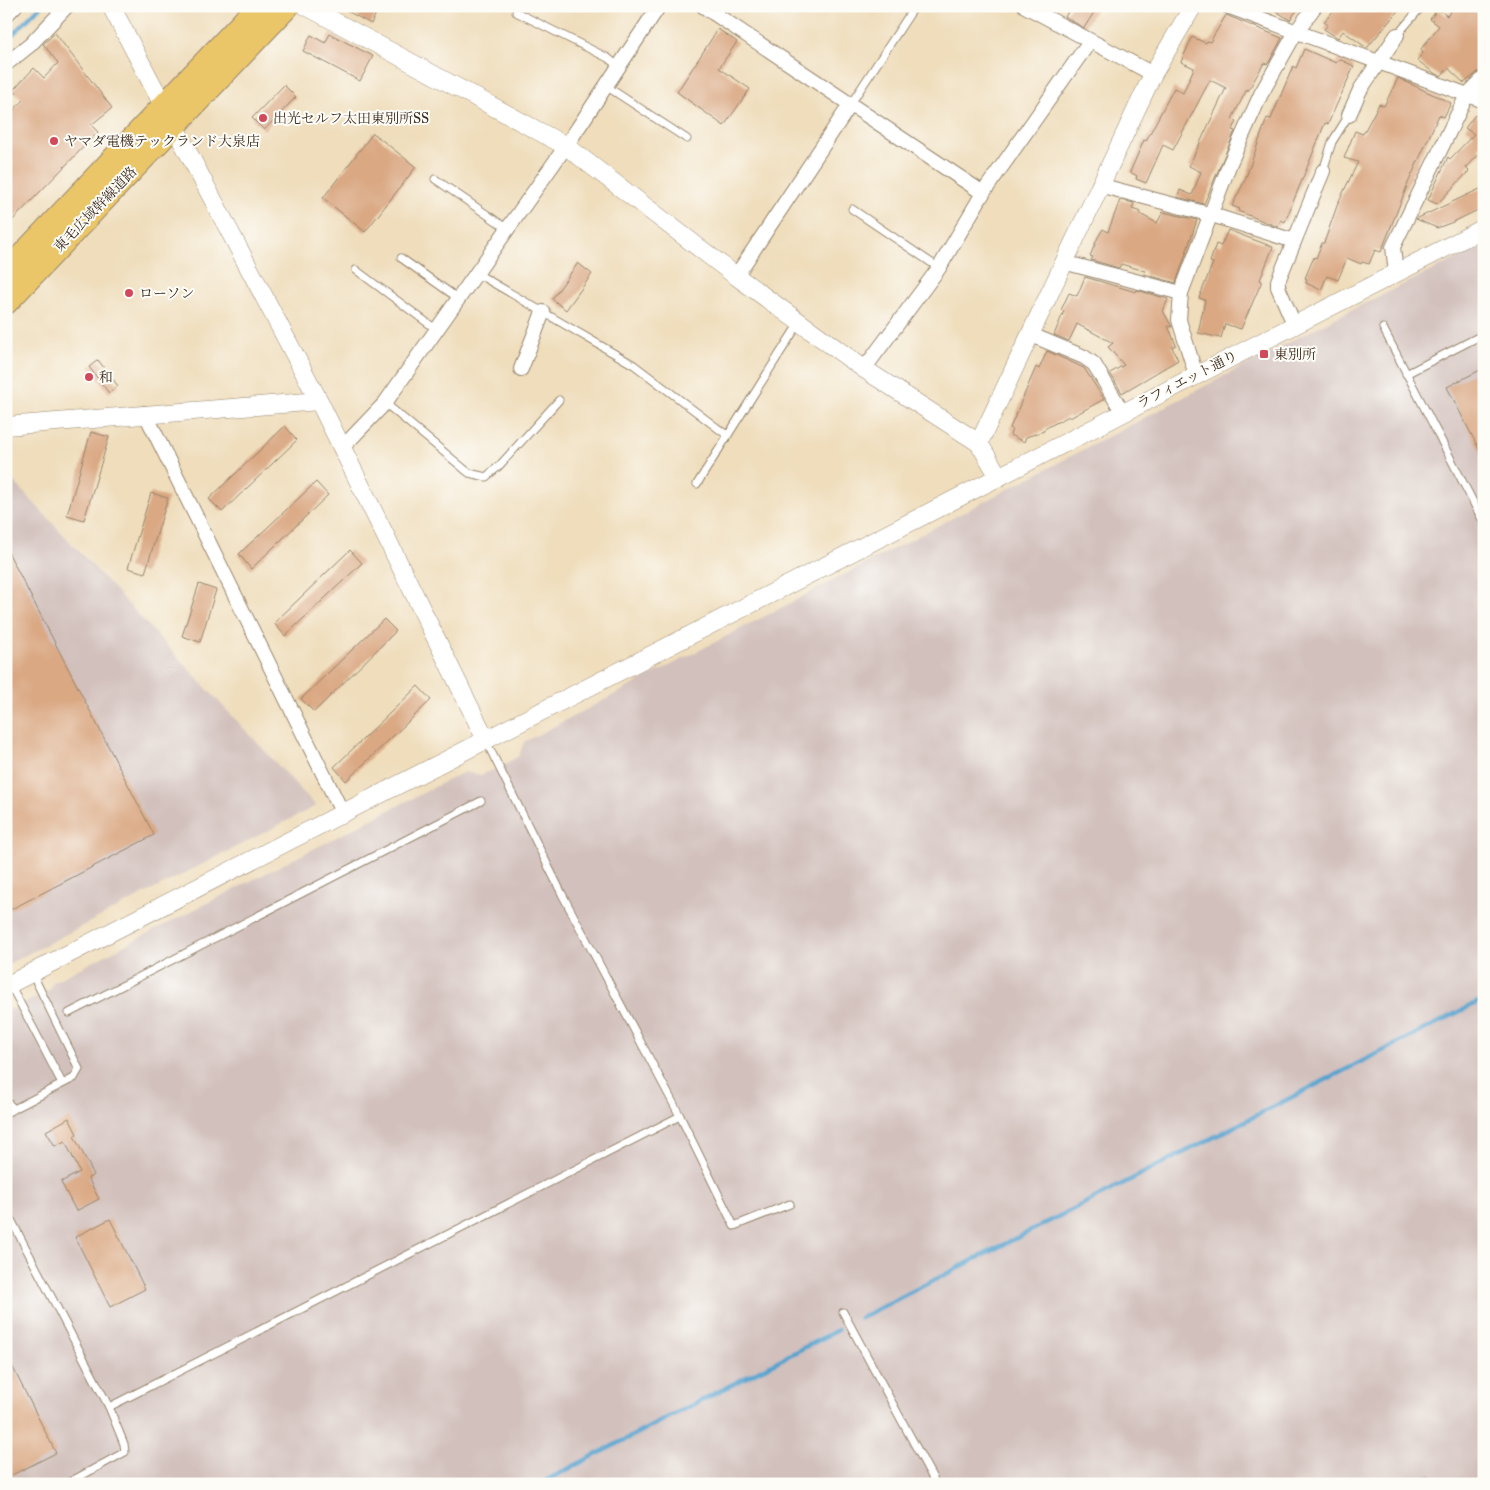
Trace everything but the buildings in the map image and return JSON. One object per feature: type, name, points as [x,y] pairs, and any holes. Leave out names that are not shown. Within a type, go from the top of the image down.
[{"type":"highway","name":"東毛広域幹線道路","points":[[6,302],[169,117],[259,6]]},
{"type":"highway","name":"東毛広域幹線道路","points":[[6,273],[287,6]]},
{"type":"street","points":[[6,15],[15,6]]},
{"type":"street","points":[[6,64],[30,45],[67,6]]},
{"type":"street","points":[[111,6],[319,402],[486,740]]},
{"type":"street","points":[[306,6],[566,146],[736,276],[864,369],[979,443],[998,477]]},
{"type":"street","points":[[341,449],[385,403],[566,146],[659,6]]},
{"type":"street","points":[[703,6],[983,193]]},
{"type":"street","points":[[1025,6],[1153,74]]},
{"type":"street","points":[[979,443],[1099,185],[1153,74],[1193,6]]},
{"type":"street","points":[[1227,6],[1484,101]]},
{"type":"street","points":[[1196,374],[1179,320],[1181,293],[1230,163],[1261,94],[1296,32],[1315,6]]},
{"type":"street","points":[[1349,115],[1360,90],[1397,35]]},
{"type":"street","points":[[864,369],[940,268],[983,193],[1090,41]]},
{"type":"street","points":[[1396,273],[1393,247],[1467,95],[1484,78]]},
{"type":"street","points":[[736,276],[850,105]]},
{"type":"street","points":[[1294,324],[1278,287],[1278,281],[1323,171]]},
{"type":"street","points":[[1099,185],[1212,215],[1294,241]]},
{"type":"street","name":"ラフィエット通り","points":[[8,985],[1196,374],[1484,228]]},
{"type":"street","points":[[1063,262],[1181,293]]},
{"type":"street","points":[[521,369],[543,312]]},
{"type":"street","points":[[1029,334],[1084,357],[1094,364],[1123,412]]},
{"type":"street","points":[[6,426],[319,402]]},
{"type":"street","points":[[145,414],[343,814]]},
{"type":"lane","points":[[850,105],[915,6]]},
{"type":"lane","points":[[1397,35],[1422,6]]},
{"type":"lane","points":[[516,12],[608,58],[619,67]]},
{"type":"lane","points":[[606,86],[687,139]]},
{"type":"lane","points":[[1323,171],[1332,142],[1349,115]]},
{"type":"lane","points":[[435,179],[508,229]]},
{"type":"lane","points":[[852,209],[940,268]]},
{"type":"lane","points":[[401,258],[459,299]]},
{"type":"lane","points":[[356,270],[437,330]]},
{"type":"lane","points":[[476,273],[634,364],[728,436]]},
{"type":"lane","points":[[697,484],[799,322]]},
{"type":"lane","points":[[1382,328],[1484,523]]},
{"type":"lane","points":[[1406,374],[1484,334]]},
{"type":"lane","points":[[385,403],[470,473],[486,477],[499,466],[559,400]]},
{"type":"lane","points":[[486,740],[562,894],[680,1116],[734,1226],[790,1204]]},
{"type":"lane","points":[[69,1013],[481,801]]},
{"type":"lane","points":[[6,1113],[74,1078],[79,1069],[32,973]]},
{"type":"lane","points":[[8,985],[62,1084]]},
{"type":"lane","points":[[6,1101],[14,1109]]},
{"type":"lane","points":[[109,1407],[680,1116]]},
{"type":"lane","points":[[6,1210],[109,1407],[124,1444],[125,1452],[66,1484]]},
{"type":"lane","points":[[842,1312],[936,1484]]},
{"type":"shaded area","points":[[1484,245],[1484,1484],[6,1484],[6,1008],[13,1009],[21,1005],[50,990],[53,982],[464,772],[481,775],[500,767],[519,756],[524,742],[1339,316]]},
{"type":"shaded area","points":[[6,473],[316,806],[6,965]]},
{"type":"waterway","points":[[6,41],[41,6]]},
{"type":"waterway","points":[[860,1318],[1484,999]]},
{"type":"waterway","points":[[539,1484],[838,1330]]},
{"type":"place","name":"出光セルフ太田東別所SS","points":[[263,118]]},
{"type":"place","name":"ヤマダ電機テックランド大泉店","points":[[54,141]]},
{"type":"place","name":"ローソン","points":[[129,293]]},
{"type":"place","name":"東別所","points":[[1264,354]]},
{"type":"place","name":"和","points":[[89,377]]}]
